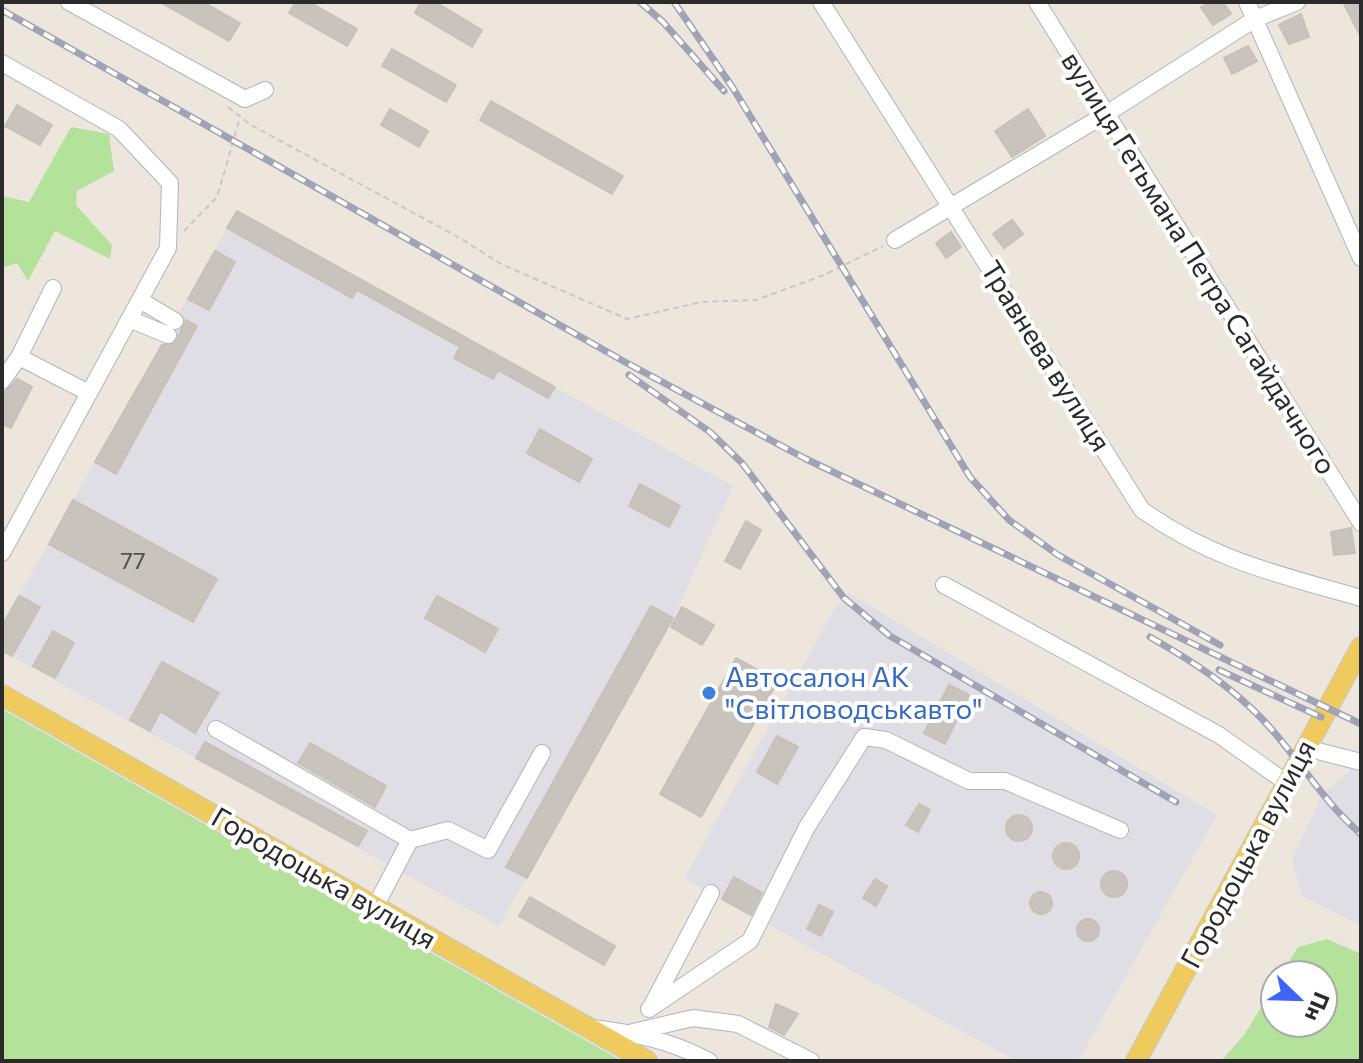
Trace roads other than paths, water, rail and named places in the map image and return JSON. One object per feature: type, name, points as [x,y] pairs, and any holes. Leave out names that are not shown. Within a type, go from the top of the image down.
[{"type":"main road","name":"Городоцька вулиця","points":[[1136,1061],[1361,647]]},
{"type":"main road","name":"Городоцька вулиця","points":[[2,695],[647,1061]]},
{"type":"street","points":[[69,2],[245,99],[265,90]]},
{"type":"street","name":"Травнева вулиця","points":[[821,2],[1142,510],[1171,531],[1225,558],[1361,598]]},
{"type":"street","name":"вулиця Гетьмана Петра Сагайдачного","points":[[1037,2],[1361,523]]},
{"type":"street","points":[[1247,2],[1361,258]]},
{"type":"street","points":[[895,240],[1106,114],[1255,19],[1297,2]]},
{"type":"street","points":[[2,63],[119,129],[170,183],[168,248],[2,553]]},
{"type":"street","points":[[2,381],[19,357],[53,288]]},
{"type":"street","points":[[129,319],[171,328],[140,300]]},
{"type":"street","points":[[19,357],[89,393]]},
{"type":"street","points":[[944,585],[1219,735],[1287,783]]},
{"type":"street","points":[[216,729],[410,840],[448,830],[488,850],[542,753]]},
{"type":"street","points":[[649,1009],[750,941],[807,827],[864,737],[886,740],[969,781],[1005,781],[1120,830]]},
{"type":"street","points":[[1306,748],[1361,762]]},
{"type":"street","points":[[375,907],[410,840]]},
{"type":"street","points":[[629,1033],[649,1009],[711,893]]},
{"type":"street","points":[[629,1033],[693,1018],[738,1024],[811,1061]]},
{"type":"street","points":[[587,1028],[629,1033],[683,1047],[709,1061]]},
{"type":"railway","points":[[640,2],[663,22],[724,91]]},
{"type":"railway","points":[[674,2],[733,88],[970,477],[1009,520],[1058,555],[1220,645]]},
{"type":"railway","points":[[2,10],[625,362],[806,459],[1361,724]]},
{"type":"railway","points":[[629,375],[710,432],[742,463],[844,598],[890,636],[1176,802]]},
{"type":"railway","points":[[1150,637],[1210,675],[1251,708],[1335,808],[1361,834]]},
{"type":"railway","points":[[1219,670],[1321,717]]},
{"type":"place","name":"Автосалон АК \"Світловодськавто\"","points":[[709,693]]}]
